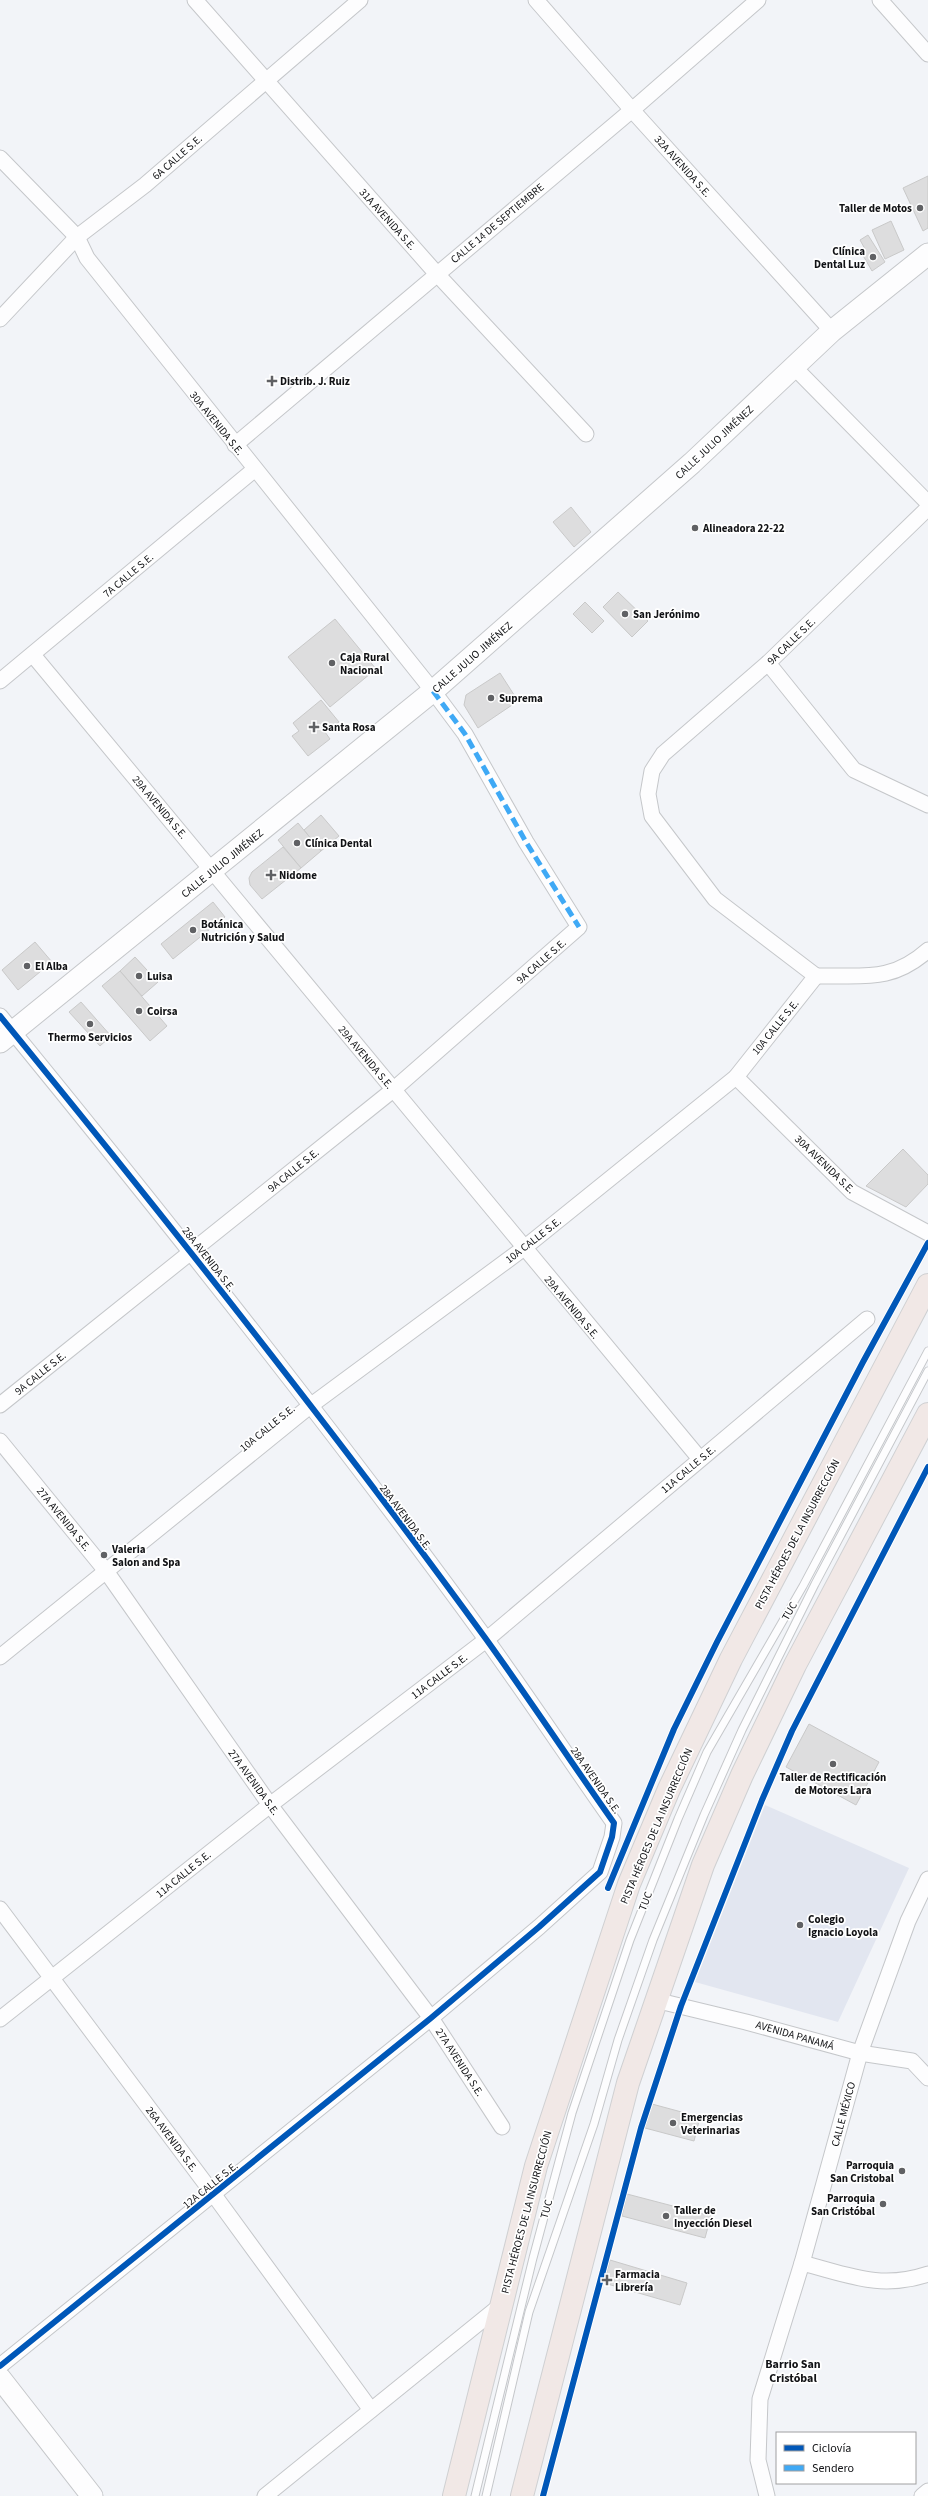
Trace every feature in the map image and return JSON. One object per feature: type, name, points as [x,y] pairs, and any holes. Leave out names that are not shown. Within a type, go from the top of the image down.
[{"type":"main road","name":"CALLE JULIO JIMÉNEZ","points":[[4,1030],[212,871],[433,691],[692,463],[832,331],[928,254]]},
{"type":"main road","name":"PISTA HÉROES DE LA INSURRECCIÓN","points":[[454,2496],[500,2305],[536,2166],[594,1988],[638,1862],[669,1789],[731,1659],[928,1285]]},
{"type":"main road","points":[[522,2496],[628,2083],[655,2000],[704,1865],[742,1775],[795,1665],[928,1414]]},
{"type":"main road","points":[[0,2378],[92,2496]]},
{"type":"street","name":"31A AVENIDA S.E.","points":[[195,0],[436,273],[586,434]]},
{"type":"street","name":"6A CALLE S.E.","points":[[0,319],[77,237],[145,185],[360,0]]},
{"type":"street","name":"32A AVENIDA S.E.","points":[[536,0],[632,110],[832,331]]},
{"type":"street","name":"CALLE 14 DE SEPTIEMBRE","points":[[235,445],[436,273],[632,110],[758,0]]},
{"type":"street","points":[[880,0],[928,54]]},
{"type":"street","name":"30A AVENIDA S.E.","points":[[0,158],[77,237],[86,258],[433,691],[465,734],[526,842],[579,927]]},
{"type":"street","points":[[794,367],[928,503]]},
{"type":"street","name":"7A CALLE S.E.","points":[[0,681],[254,469]]},
{"type":"street","name":"9A CALLE S.E.","points":[[816,976],[714,899],[652,816],[648,794],[652,771],[663,754],[768,663],[928,508]]},
{"type":"street","name":"29A AVENIDA S.E.","points":[[33,655],[700,1459]]},
{"type":"street","points":[[768,663],[854,770],[928,805]]},
{"type":"street","name":"9A CALLE S.E.","points":[[0,1405],[393,1090],[579,927]]},
{"type":"street","points":[[816,976],[887,975],[914,963],[928,950]]},
{"type":"street","name":"10A CALLE S.E.","points":[[0,1657],[310,1406],[524,1248],[736,1076],[816,976]]},
{"type":"street","name":"28A AVENIDA S.E.","points":[[4,1030],[191,1252],[310,1406],[486,1640],[614,1823],[612,1837],[600,1872],[431,2018]]},
{"type":"street","name":"30A AVENIDA S.E.","points":[[736,1076],[852,1192],[928,1232]]},
{"type":"street","name":"11A CALLE S.E.","points":[[0,2019],[270,1805],[486,1640],[867,1319]]},
{"type":"street","name":"27A AVENIDA S.E.","points":[[0,1441],[106,1572],[270,1805],[431,2018],[502,2127]]},
{"type":"street","name":"CALLE MÉXICO","points":[[767,2496],[758,2460],[760,2399],[802,2263],[860,2053],[908,1921],[928,1879]]},
{"type":"street","name":"26A AVENIDA S.E.","points":[[0,1909],[214,2195],[371,2410]]},
{"type":"street","name":"AVENIDA PANAMÁ","points":[[655,2000],[746,2022],[860,2053],[912,2061],[928,2078]]},
{"type":"street","name":"12A CALLE S.E.","points":[[0,2366],[214,2195],[431,2018]]},
{"type":"street","points":[[802,2263],[874,2282],[906,2281],[928,2274]]},
{"type":"street","points":[[265,2496],[500,2305]]},
{"type":"street","points":[[922,2496],[928,2491]]},
{"type":"lane","name":"TUC","points":[[475,2496],[533,2258],[572,2113],[630,1940],[678,1819],[707,1752],[803,1586],[928,1350]]},
{"type":"lane","name":"TUC","points":[[486,2496],[529,2312],[594,2124],[618,2040],[653,1940],[704,1815],[742,1730],[815,1584],[928,1371]]},
{"type":"shaded area","name":"Colegio Ignacio Loyola","points":[[765,1805],[909,1868],[838,2022],[695,1982]]},
{"type":"building","name":"Taller de Motos","points":[[928,176],[928,228],[923,231],[903,188]]},
{"type":"building","points":[[891,221],[904,250],[885,259],[872,230]]},
{"type":"building","name":"Clínica Dental Luz","points":[[868,235],[885,262],[872,271],[861,252],[865,249],[860,240]]},
{"type":"building","points":[[571,507],[591,532],[574,547],[553,522]]},
{"type":"building","name":"San Jerónimo","points":[[618,592],[648,621],[632,637],[603,607]]},
{"type":"building","points":[[585,602],[604,621],[592,633],[573,614]]},
{"type":"building","name":"Caja Rural Nacional","points":[[335,619],[376,669],[330,707],[288,657]]},
{"type":"building","name":"Suprema","points":[[500,673],[518,701],[478,728],[464,705],[466,695]]},
{"type":"building","name":"Santa Rosa","points":[[321,700],[339,722],[325,732],[330,739],[308,756],[292,736],[299,731],[293,723]]},
{"type":"building","points":[[321,815],[339,836],[321,851],[304,830]]},
{"type":"building","name":"Clínica Dental","points":[[298,823],[321,851],[301,868],[278,840]]},
{"type":"building","name":"Nidome","points":[[283,847],[301,868],[262,899],[250,885],[249,878],[252,872]]},
{"type":"building","name":"Botánica Nutrición y Salud","points":[[213,902],[225,917],[173,959],[161,944]]},
{"type":"building","name":"El Alba","points":[[35,942],[52,962],[18,990],[2,970]]},
{"type":"building","name":"Luisa","points":[[135,957],[158,982],[142,996],[120,971]]},
{"type":"building","name":"Coirsa","points":[[120,971],[167,1026],[150,1041],[102,986]]},
{"type":"building","name":"Thermo Servicios","points":[[81,1002],[111,1036],[100,1046],[69,1012]]},
{"type":"building","points":[[903,1149],[928,1175],[928,1184],[906,1207],[866,1186]]},
{"type":"building","name":"Taller de Rectificación de Motores Lara","points":[[809,1724],[879,1762],[856,1805],[786,1767]]},
{"type":"building","name":"Emergencias Veterinarias","points":[[652,2104],[700,2117],[694,2141],[645,2128]]},
{"type":"building","name":"Taller de Inyección Diesel","points":[[627,2194],[711,2216],[705,2238],[622,2216]]},
{"type":"building","points":[[610,2260],[687,2283],[680,2305],[604,2283]]},
{"type":"marked path","points":[[433,691],[465,734],[526,842],[579,927]]},
{"type":"cycle path","points":[[0,1016],[125,1169],[248,1324],[368,1480],[519,1685],[614,1823],[612,1837],[600,1872],[539,1927],[431,2018],[0,2366]]},
{"type":"cycle path","points":[[608,1888],[674,1729],[717,1642],[863,1362],[928,1243]]},
{"type":"cycle path","points":[[543,2496],[641,2128],[681,2006],[762,1800],[792,1731],[928,1467]]},
{"type":"place","name":"Taller de Motos","points":[[920,208]]},
{"type":"place","name":"Clínica Dental Luz","points":[[873,257]]},
{"type":"place","name":"Distrib. J. Ruiz","points":[[272,381]]},
{"type":"place","name":"Alineadora 22-22","points":[[695,528]]},
{"type":"place","name":"San Jerónimo","points":[[625,614]]},
{"type":"place","name":"Caja Rural Nacional","points":[[332,663]]},
{"type":"place","name":"Suprema","points":[[491,698]]},
{"type":"place","name":"Santa Rosa","points":[[314,727]]},
{"type":"place","name":"Clínica Dental","points":[[297,843]]},
{"type":"place","name":"Nidome","points":[[271,875]]},
{"type":"place","name":"Botánica Nutrición y Salud","points":[[193,930]]},
{"type":"place","name":"El Alba","points":[[27,966]]},
{"type":"place","name":"Luisa","points":[[139,976]]},
{"type":"place","name":"Coirsa","points":[[139,1011]]},
{"type":"place","name":"Thermo Servicios","points":[[90,1024]]},
{"type":"place","name":"Valeria Salon and Spa","points":[[104,1555]]},
{"type":"place","name":"Taller de Rectificación de Motores Lara","points":[[833,1764]]},
{"type":"place","name":"Colegio Ignacio Loyola","points":[[800,1925]]},
{"type":"place","name":"Emergencias Veterinarias","points":[[673,2123]]},
{"type":"place","name":"Parroquia San Cristobal","points":[[902,2171]]},
{"type":"place","name":"Parroquia San Cristóbal","points":[[883,2204]]},
{"type":"place","name":"Taller de Inyección Diesel","points":[[666,2216]]},
{"type":"place","name":"Farmacia Librería","points":[[607,2280]]},
{"type":"district","name":"Barrio San Cristóbal","points":[[793,2371]]}]
